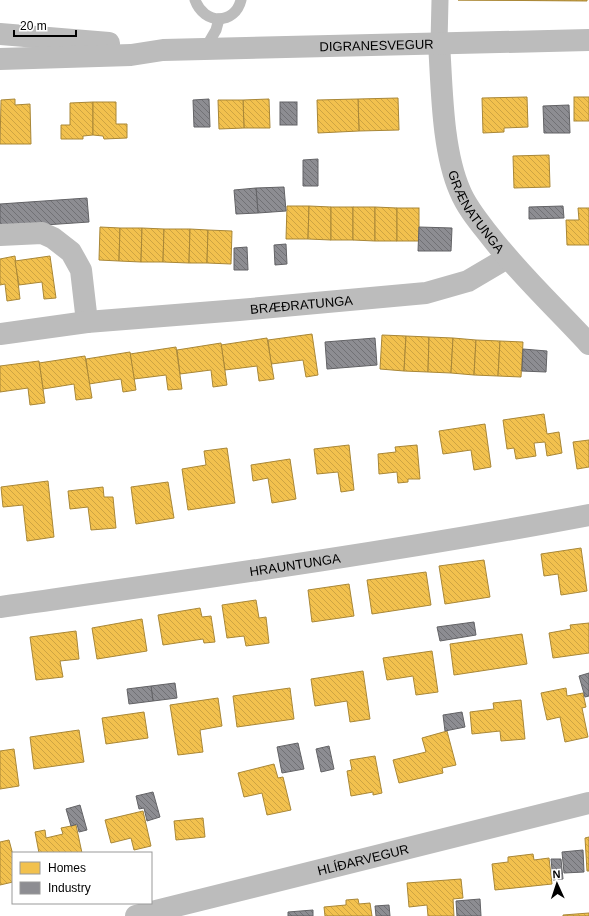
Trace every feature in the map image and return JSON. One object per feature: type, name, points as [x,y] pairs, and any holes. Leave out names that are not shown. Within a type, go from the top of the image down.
[{"type":"street","points":[[439,43],[440,0]]},
{"type":"street","name":"DIGRANESVEGUR","points":[[0,34],[129,44],[164,50]]},
{"type":"street","name":"DIGRANESVEGUR","points":[[0,58],[131,55],[164,50],[589,40]]},
{"type":"street","name":"GRÆNATUNGA","points":[[439,43],[444,114],[450,159],[460,191],[474,216],[507,258],[589,344]]},
{"type":"street","points":[[0,236],[42,233],[63,245],[74,256],[81,270],[87,322]]},
{"type":"street","name":"BRÆÐRATUNGA","points":[[0,334],[87,322],[426,293],[468,281],[507,258]]},
{"type":"street","name":"HRAUNTUNGA","points":[[0,607],[279,568],[503,532],[589,515]]},
{"type":"street","name":"HLÍÐARVEGUR","points":[[136,916],[175,912],[589,803]]},
{"type":"lane","points":[[195,0],[198,8],[204,14],[211,18],[219,19],[232,14],[237,10],[241,0]]},
{"type":"lane","points":[[205,49],[216,30],[219,19]]},
{"type":"building: Homes","points":[[458,0],[587,0],[587,1]]},
{"type":"building: Homes","points":[[527,97],[528,127],[504,128],[504,132],[483,133],[482,98]]},
{"type":"building: Homes","points":[[574,97],[589,97],[589,121],[574,121]]},
{"type":"building: Homes","points":[[398,98],[399,130],[359,131],[358,99]]},
{"type":"building: Homes","points":[[15,99],[15,105],[30,104],[31,144],[0,144],[1,100]]},
{"type":"building: Homes","points":[[269,99],[270,128],[244,128],[243,100]]},
{"type":"building: Homes","points":[[358,99],[359,131],[318,133],[317,100]]},
{"type":"building: Homes","points":[[218,100],[243,100],[244,128],[219,129]]},
{"type":"building: Homes","points":[[93,102],[93,135],[83,136],[83,139],[61,139],[61,125],[70,125],[70,103]]},
{"type":"building: Homes","points":[[93,102],[116,102],[116,124],[127,124],[127,138],[104,139],[103,136],[93,135]]},
{"type":"building: Homes","points":[[549,155],[550,187],[514,188],[513,156]]},
{"type":"building: Homes","points":[[287,206],[309,206],[308,239],[286,239]]},
{"type":"building: Homes","points":[[309,206],[331,207],[331,240],[308,239]]},
{"type":"building: Homes","points":[[331,207],[353,207],[353,240],[331,240]]},
{"type":"building: Homes","points":[[353,207],[375,207],[375,241],[353,240]]},
{"type":"building: Homes","points":[[375,207],[397,208],[397,241],[375,241]]},
{"type":"building: Homes","points":[[397,208],[419,208],[419,241],[397,241]]},
{"type":"building: Homes","points":[[578,208],[589,208],[589,245],[567,245],[566,220],[579,220]]},
{"type":"building: Homes","points":[[100,227],[120,228],[119,261],[99,260]]},
{"type":"building: Homes","points":[[120,228],[142,228],[141,262],[119,261]]},
{"type":"building: Homes","points":[[142,228],[164,229],[163,262],[141,262]]},
{"type":"building: Homes","points":[[164,229],[190,229],[189,263],[163,262]]},
{"type":"building: Homes","points":[[190,229],[208,230],[207,263],[189,263]]},
{"type":"building: Homes","points":[[208,230],[232,231],[231,264],[207,263]]},
{"type":"building: Homes","points":[[15,256],[20,299],[7,301],[5,284],[0,285],[0,259]]},
{"type":"building: Homes","points":[[50,256],[56,298],[44,299],[42,282],[19,285],[15,261]]},
{"type":"building: Homes","points":[[312,334],[318,375],[306,377],[303,360],[271,364],[268,340]]},
{"type":"building: Homes","points":[[382,335],[406,336],[404,371],[380,369]]},
{"type":"building: Homes","points":[[406,336],[429,337],[428,372],[404,371]]},
{"type":"building: Homes","points":[[429,337],[453,338],[451,373],[428,372]]},
{"type":"building: Homes","points":[[267,338],[274,379],[259,381],[257,366],[225,370],[221,345]]},
{"type":"building: Homes","points":[[453,338],[476,340],[474,375],[451,373]]},
{"type":"building: Homes","points":[[476,340],[500,341],[498,376],[474,375]]},
{"type":"building: Homes","points":[[500,341],[523,342],[521,377],[498,376]]},
{"type":"building: Homes","points":[[221,343],[227,385],[213,387],[211,370],[180,374],[177,350]]},
{"type":"building: Homes","points":[[176,347],[182,389],[168,390],[166,375],[134,379],[130,354]]},
{"type":"building: Homes","points":[[130,352],[136,390],[123,392],[121,379],[89,384],[86,359]]},
{"type":"building: Homes","points":[[85,356],[92,398],[76,400],[74,384],[43,389],[39,363]]},
{"type":"building: Homes","points":[[39,361],[45,403],[30,405],[28,388],[0,392],[0,366]]},
{"type":"building: Homes","points":[[544,414],[547,434],[559,432],[562,453],[547,456],[545,442],[534,443],[536,456],[516,459],[514,448],[507,449],[503,420]]},
{"type":"building: Homes","points":[[485,424],[491,467],[474,470],[471,450],[443,454],[439,431]]},
{"type":"building: Homes","points":[[589,440],[589,467],[577,469],[573,442]]},
{"type":"building: Homes","points":[[349,445],[354,490],[341,492],[338,472],[317,474],[314,449]]},
{"type":"building: Homes","points":[[417,445],[420,479],[408,479],[408,482],[398,483],[397,472],[379,474],[378,454],[396,452],[395,447]]},
{"type":"building: Homes","points":[[227,448],[235,503],[188,510],[182,469],[206,465],[204,451]]},
{"type":"building: Homes","points":[[290,459],[296,499],[272,503],[268,478],[253,481],[251,465]]},
{"type":"building: Homes","points":[[48,481],[54,537],[27,541],[23,505],[3,507],[1,487]]},
{"type":"building: Homes","points":[[168,482],[174,518],[136,524],[131,487]]},
{"type":"building: Homes","points":[[103,487],[104,497],[113,497],[116,528],[91,530],[88,507],[70,509],[68,491]]},
{"type":"building: Homes","points":[[581,548],[587,591],[561,595],[558,574],[544,576],[541,554]]},
{"type":"building: Homes","points":[[484,560],[490,597],[445,604],[439,566]]},
{"type":"building: Homes","points":[[426,572],[431,605],[372,614],[367,580]]},
{"type":"building: Homes","points":[[349,584],[354,616],[312,622],[308,590]]},
{"type":"building: Homes","points":[[256,600],[259,618],[266,617],[269,643],[246,646],[244,636],[227,638],[222,605]]},
{"type":"building: Homes","points":[[200,608],[202,617],[211,616],[215,642],[204,643],[203,639],[163,645],[158,615]]},
{"type":"building: Homes","points":[[142,619],[147,651],[97,659],[92,628]]},
{"type":"building: Homes","points":[[589,623],[589,653],[553,658],[549,633],[571,629],[570,625]]},
{"type":"building: Homes","points":[[76,631],[79,659],[60,661],[63,677],[36,680],[30,637]]},
{"type":"building: Homes","points":[[522,634],[527,664],[454,675],[450,644]]},
{"type":"building: Homes","points":[[432,651],[438,692],[416,695],[413,676],[387,680],[383,658]]},
{"type":"building: Homes","points":[[363,671],[370,719],[350,722],[347,701],[315,706],[311,679]]},
{"type":"building: Homes","points":[[290,688],[294,719],[237,727],[233,696]]},
{"type":"building: Homes","points":[[566,688],[567,696],[583,693],[586,707],[582,708],[588,737],[565,742],[560,717],[547,720],[541,693]]},
{"type":"building: Homes","points":[[218,698],[222,726],[200,730],[203,752],[178,755],[170,705]]},
{"type":"building: Homes","points":[[521,700],[525,739],[501,741],[500,731],[472,734],[470,712],[494,709],[493,703]]},
{"type":"building: Homes","points":[[144,712],[148,738],[106,744],[102,718]]},
{"type":"building: Homes","points":[[79,730],[84,762],[34,769],[30,737]]},
{"type":"building: Homes","points":[[447,731],[456,765],[442,768],[443,773],[399,783],[393,760],[426,752],[422,738]]},
{"type":"building: Homes","points":[[14,749],[19,786],[0,789],[0,751]]},
{"type":"building: Homes","points":[[375,756],[382,793],[373,795],[373,792],[351,796],[347,771],[352,770],[350,760]]},
{"type":"building: Homes","points":[[274,764],[278,778],[283,777],[291,810],[267,815],[262,793],[244,797],[238,773]]},
{"type":"building: Homes","points":[[143,811],[151,846],[134,850],[131,838],[111,843],[105,820]]},
{"type":"building: Homes","points":[[203,818],[205,837],[176,840],[174,821]]},
{"type":"building: Homes","points":[[76,825],[82,852],[39,852],[35,832],[45,830],[46,838],[63,834],[61,828]]},
{"type":"building: Homes","points":[[589,837],[589,871],[587,871],[585,838]]},
{"type":"building: Homes","points":[[9,840],[12,852],[12,882],[0,885],[0,842]]},
{"type":"building: Homes","points":[[533,854],[534,860],[549,858],[552,884],[495,890],[492,864],[508,862],[508,857]]},
{"type":"building: Homes","points":[[461,879],[463,898],[453,899],[454,916],[428,916],[427,905],[409,907],[407,883]]},
{"type":"building: Homes","points":[[358,899],[359,904],[370,903],[372,916],[325,916],[324,907],[346,905],[346,900]]},
{"type":"building: Homes","points":[[589,913],[589,916],[563,916],[563,915]]},
{"type":"building: Industry","points":[[209,99],[210,127],[194,127],[193,100]]},
{"type":"building: Industry","points":[[280,102],[297,102],[297,125],[280,125]]},
{"type":"building: Industry","points":[[569,105],[570,133],[544,133],[543,106]]},
{"type":"building: Industry","points":[[318,159],[318,186],[303,186],[303,160]]},
{"type":"building: Industry","points":[[284,187],[286,211],[258,213],[256,188]]},
{"type":"building: Industry","points":[[256,188],[258,213],[236,214],[234,190]]},
{"type":"building: Industry","points":[[87,198],[89,222],[0,228],[0,204]]},
{"type":"building: Industry","points":[[563,206],[564,218],[529,219],[529,207]]},
{"type":"building: Industry","points":[[419,227],[452,228],[451,251],[418,251]]},
{"type":"building: Industry","points":[[286,244],[287,264],[275,265],[274,245]]},
{"type":"building: Industry","points":[[247,247],[248,270],[234,270],[234,248]]},
{"type":"building: Industry","points":[[375,338],[377,365],[327,369],[325,342]]},
{"type":"building: Industry","points":[[523,349],[547,351],[546,372],[522,371]]},
{"type":"building: Industry","points":[[474,622],[476,635],[440,641],[437,627]]},
{"type":"building: Industry","points":[[589,673],[589,696],[585,697],[579,676]]},
{"type":"building: Industry","points":[[175,683],[177,698],[153,701],[151,686]]},
{"type":"building: Industry","points":[[151,686],[153,701],[129,704],[127,689]]},
{"type":"building: Industry","points":[[462,712],[465,727],[445,731],[443,715]]},
{"type":"building: Industry","points":[[298,743],[304,769],[282,773],[277,747]]},
{"type":"building: Industry","points":[[329,746],[334,769],[321,772],[316,749]]},
{"type":"building: Industry","points":[[153,792],[160,817],[147,821],[144,808],[139,809],[136,796]]},
{"type":"building: Industry","points":[[80,805],[87,830],[79,832],[77,824],[71,826],[66,809]]},
{"type":"building: Industry","points":[[583,850],[584,872],[564,873],[562,852]]},
{"type":"building: Industry","points":[[551,859],[561,859],[563,879],[553,880]]},
{"type":"building: Industry","points":[[480,899],[481,916],[457,916],[456,901]]},
{"type":"building: Industry","points":[[389,905],[390,916],[376,916],[375,906]]},
{"type":"building: Industry","points":[[313,910],[313,916],[288,916],[288,912]]}]
